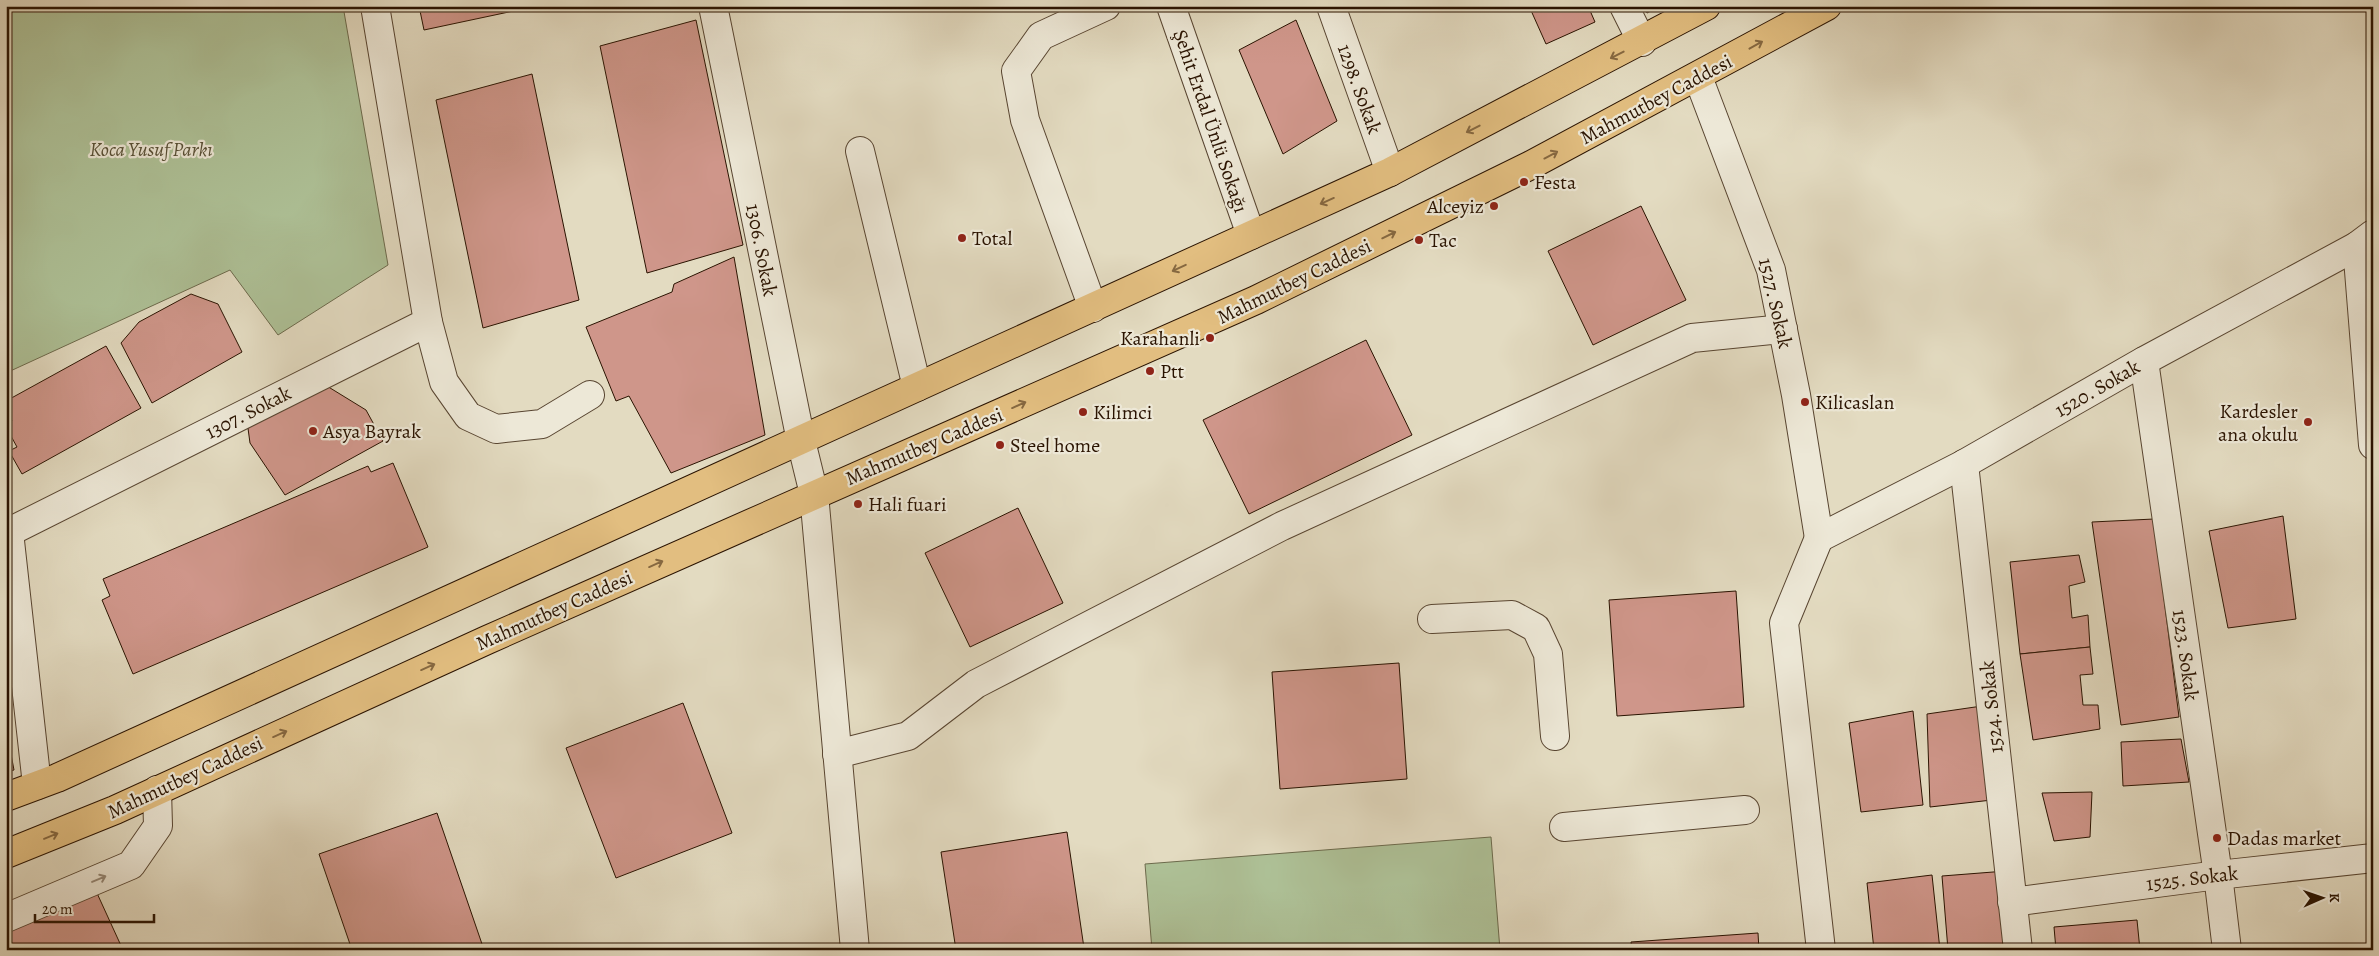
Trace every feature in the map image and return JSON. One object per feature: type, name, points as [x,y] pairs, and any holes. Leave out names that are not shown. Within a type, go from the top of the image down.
[{"type":"main road","points":[[6,798],[120,749],[1390,172],[1642,42],[1706,6]]},
{"type":"main road","name":"Mahmutbey Caddesi","points":[[6,854],[115,810],[814,494],[1256,300],[1531,165],[1698,77],[1827,6]]},
{"type":"street","points":[[375,6],[428,322],[444,382],[468,416],[496,429],[542,424],[590,395]]},
{"type":"street","name":"1306. Sokak","points":[[713,6],[801,440],[814,494],[855,950]]},
{"type":"street","points":[[1093,308],[1025,120],[1016,71],[1041,36],[1106,6]]},
{"type":"street","name":"Şehit Erdal Ünlü Sokağı","points":[[1171,6],[1251,236]]},
{"type":"street","name":"1298. Sokak","points":[[1331,6],[1390,172]]},
{"type":"street","points":[[1624,6],[1642,42]]},
{"type":"street","name":"1527. Sokak","points":[[1698,77],[1771,270],[1819,538]]},
{"type":"street","points":[[860,151],[917,387]]},
{"type":"street","points":[[2365,240],[2373,445]]},
{"type":"street","name":"1520. Sokak","points":[[1819,538],[1964,464],[2144,361],[2365,240]]},
{"type":"street","name":"1307. Sokak","points":[[37,785],[9,532],[428,322]]},
{"type":"street","points":[[837,754],[908,736],[976,684],[1282,526],[1692,338],[1783,329]]},
{"type":"street","name":"1523. Sokak","points":[[2144,361],[2218,875],[2227,950]]},
{"type":"street","name":"1524. Sokak","points":[[1964,464],[2018,950]]},
{"type":"street","points":[[1819,538],[1784,624],[1821,950]]},
{"type":"street","points":[[1432,619],[1512,615],[1536,628],[1548,654],[1555,736]]},
{"type":"street","points":[[6,918],[131,865],[158,826],[156,790]]},
{"type":"street","points":[[1564,828],[1745,810]]},
{"type":"street","name":"1525. Sokak","points":[[2012,902],[2218,875],[2373,858]]},
{"type":"green space","name":"Koca Yusuf Parkı","points":[[6,6],[343,6],[388,265],[278,335],[230,270],[6,373]]},
{"type":"green space","points":[[1491,837],[1500,950],[1152,950],[1145,864]]},
{"type":"building","points":[[419,6],[537,6],[424,30]]},
{"type":"building","points":[[1529,6],[1588,6],[1595,22],[1546,44]]},
{"type":"building","points":[[1643,6],[1660,6],[1647,13]]},
{"type":"building","points":[[696,20],[743,245],[647,273],[600,46]]},
{"type":"building","points":[[1296,20],[1337,121],[1283,154],[1239,50]]},
{"type":"building","points":[[532,74],[579,300],[483,328],[436,100]]},
{"type":"building","points":[[1641,206],[1686,300],[1593,345],[1548,251]]},
{"type":"building","points":[[734,257],[765,435],[671,473],[629,396],[616,401],[586,327],[672,292],[674,284]]},
{"type":"building","points":[[191,294],[218,304],[242,352],[152,403],[121,343],[139,322]]},
{"type":"building","points":[[1366,340],[1412,435],[1249,514],[1203,420]]},
{"type":"building","points":[[106,346],[141,408],[22,474],[9,451],[17,447],[6,427],[12,421],[6,410],[6,401]]},
{"type":"building","name":"Asya Bayrak","points":[[322,383],[366,410],[383,441],[285,495],[250,443],[247,421]]},
{"type":"building","points":[[393,463],[428,547],[133,674],[102,600],[110,596],[103,579],[368,466],[371,472]]},
{"type":"building","points":[[1018,508],[1063,603],[970,647],[925,553]]},
{"type":"building","points":[[2283,516],[2296,619],[2228,628],[2209,531]]},
{"type":"building","points":[[2154,519],[2179,717],[2121,725],[2092,522]]},
{"type":"building","points":[[2079,555],[2085,582],[2069,586],[2072,618],[2088,615],[2090,647],[2020,654],[2010,562]]},
{"type":"building","points":[[1736,591],[1744,707],[1617,716],[1609,600]]},
{"type":"building","points":[[2090,647],[2093,674],[2080,675],[2083,705],[2098,705],[2100,729],[2033,740],[2020,654]]},
{"type":"building","points":[[1399,663],[1407,779],[1280,789],[1272,672]]},
{"type":"building","points":[[683,703],[732,833],[616,878],[566,748]]},
{"type":"building","points":[[1982,706],[1992,800],[1930,807],[1927,714]]},
{"type":"building","points":[[1913,711],[1923,805],[1861,812],[1849,723]]},
{"type":"building","points":[[6,728],[14,770],[6,772]]},
{"type":"building","points":[[2181,739],[2189,782],[2123,786],[2121,742]]},
{"type":"building","points":[[2092,792],[2090,837],[2054,841],[2042,793]]},
{"type":"building","points":[[437,813],[482,944],[466,950],[352,950],[319,854]]},
{"type":"building","points":[[1067,832],[1084,948],[1071,950],[956,950],[941,852]]},
{"type":"building","points":[[2006,871],[2013,950],[1948,950],[1942,876]]},
{"type":"building","points":[[1932,875],[1940,950],[1874,950],[1867,883]]},
{"type":"building","points":[[96,891],[123,950],[6,950],[6,932]]},
{"type":"building","points":[[2137,920],[2140,950],[2056,950],[2054,927]]},
{"type":"building","points":[[1758,933],[1759,950],[1632,950],[1631,942]]},
{"type":"place","name":"Festa","points":[[1524,182]]},
{"type":"place","name":"Alceyiz","points":[[1494,206]]},
{"type":"place","name":"Total","points":[[962,238]]},
{"type":"place","name":"Tac","points":[[1419,240]]},
{"type":"place","name":"Karahanli","points":[[1210,338]]},
{"type":"place","name":"Ptt","points":[[1150,371]]},
{"type":"place","name":"Kilicaslan","points":[[1805,402]]},
{"type":"place","name":"Kilimci","points":[[1083,412]]},
{"type":"place","name":"Kardesler ana okulu","points":[[2308,422]]},
{"type":"place","name":"Asya Bayrak","points":[[313,431]]},
{"type":"place","name":"Steel home","points":[[1000,445]]},
{"type":"place","name":"Hali fuari","points":[[858,504]]},
{"type":"place","name":"Dadas market","points":[[2217,838]]}]
